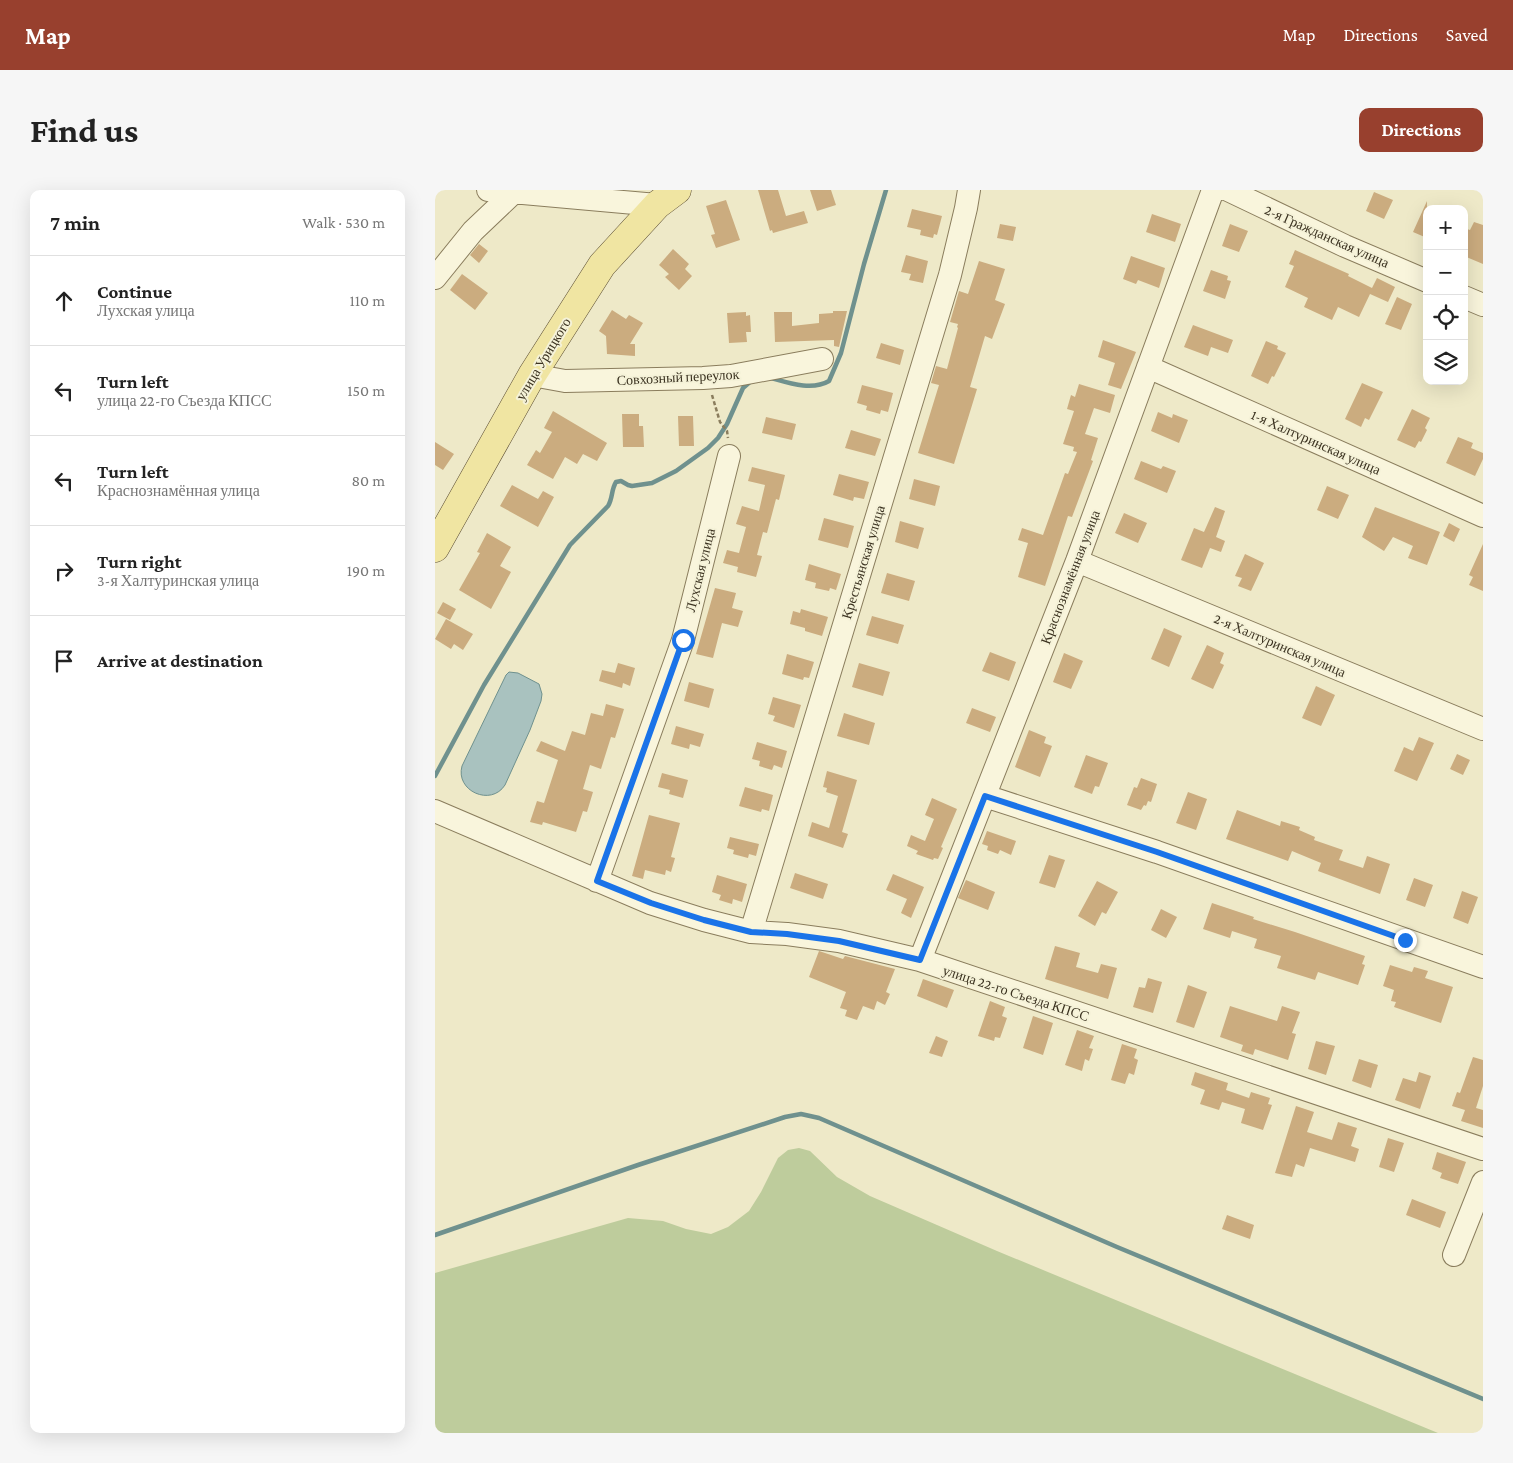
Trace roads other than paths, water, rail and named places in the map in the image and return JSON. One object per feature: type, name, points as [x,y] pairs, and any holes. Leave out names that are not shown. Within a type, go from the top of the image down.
[{"type":"main road","name":"улица Урицкого","points":[[435,548],[532,374],[602,265],[667,197]]},
{"type":"street","points":[[488,190],[513,193],[667,197]]},
{"type":"street","name":"Крестьянская улица","points":[[751,932],[950,275],[969,190]]},
{"type":"street","name":"Краснознамённая улица","points":[[920,960],[1077,561],[1213,190]]},
{"type":"street","name":"2-я Гражданская улица","points":[[1228,190],[1345,246],[1423,279]]},
{"type":"street","points":[[435,278],[473,231],[513,193]]},
{"type":"street","points":[[1468,299],[1483,305]]},
{"type":"street","name":"Совхозный переулок","points":[[532,374],[565,381],[703,378],[731,376],[822,359]]},
{"type":"street","name":"1-я Халтуринская улица","points":[[1148,367],[1483,516]]},
{"type":"street","name":"Лухская улица","points":[[597,881],[683,640],[729,456]]},
{"type":"street","name":"2-я Халтуринская улица","points":[[1077,561],[1483,730]]},
{"type":"street","points":[[985,796],[1157,852],[1483,968]]},
{"type":"street","name":"улица 22-го Съезда КПСС","points":[[435,811],[651,903],[704,920],[751,932],[787,934],[839,941],[920,960],[1483,1149]]},
{"type":"street","points":[[1454,1255],[1483,1182]]},
{"type":"water","points":[[509,672],[518,673],[539,684],[542,694],[541,701],[505,785],[499,792],[483,795],[469,789],[464,783],[461,775],[462,766]]},
{"type":"waterway","points":[[771,378],[808,386],[829,381],[841,353],[864,264],[886,190]]},
{"type":"waterway","points":[[435,776],[484,685],[570,545],[608,506],[616,482],[621,481],[632,486],[652,483],[676,471],[708,448],[718,438],[727,424],[743,388],[751,381]]},
{"type":"waterway","points":[[435,1235],[638,1165],[785,1117],[801,1114],[819,1118],[1117,1247],[1483,1399]]}]
